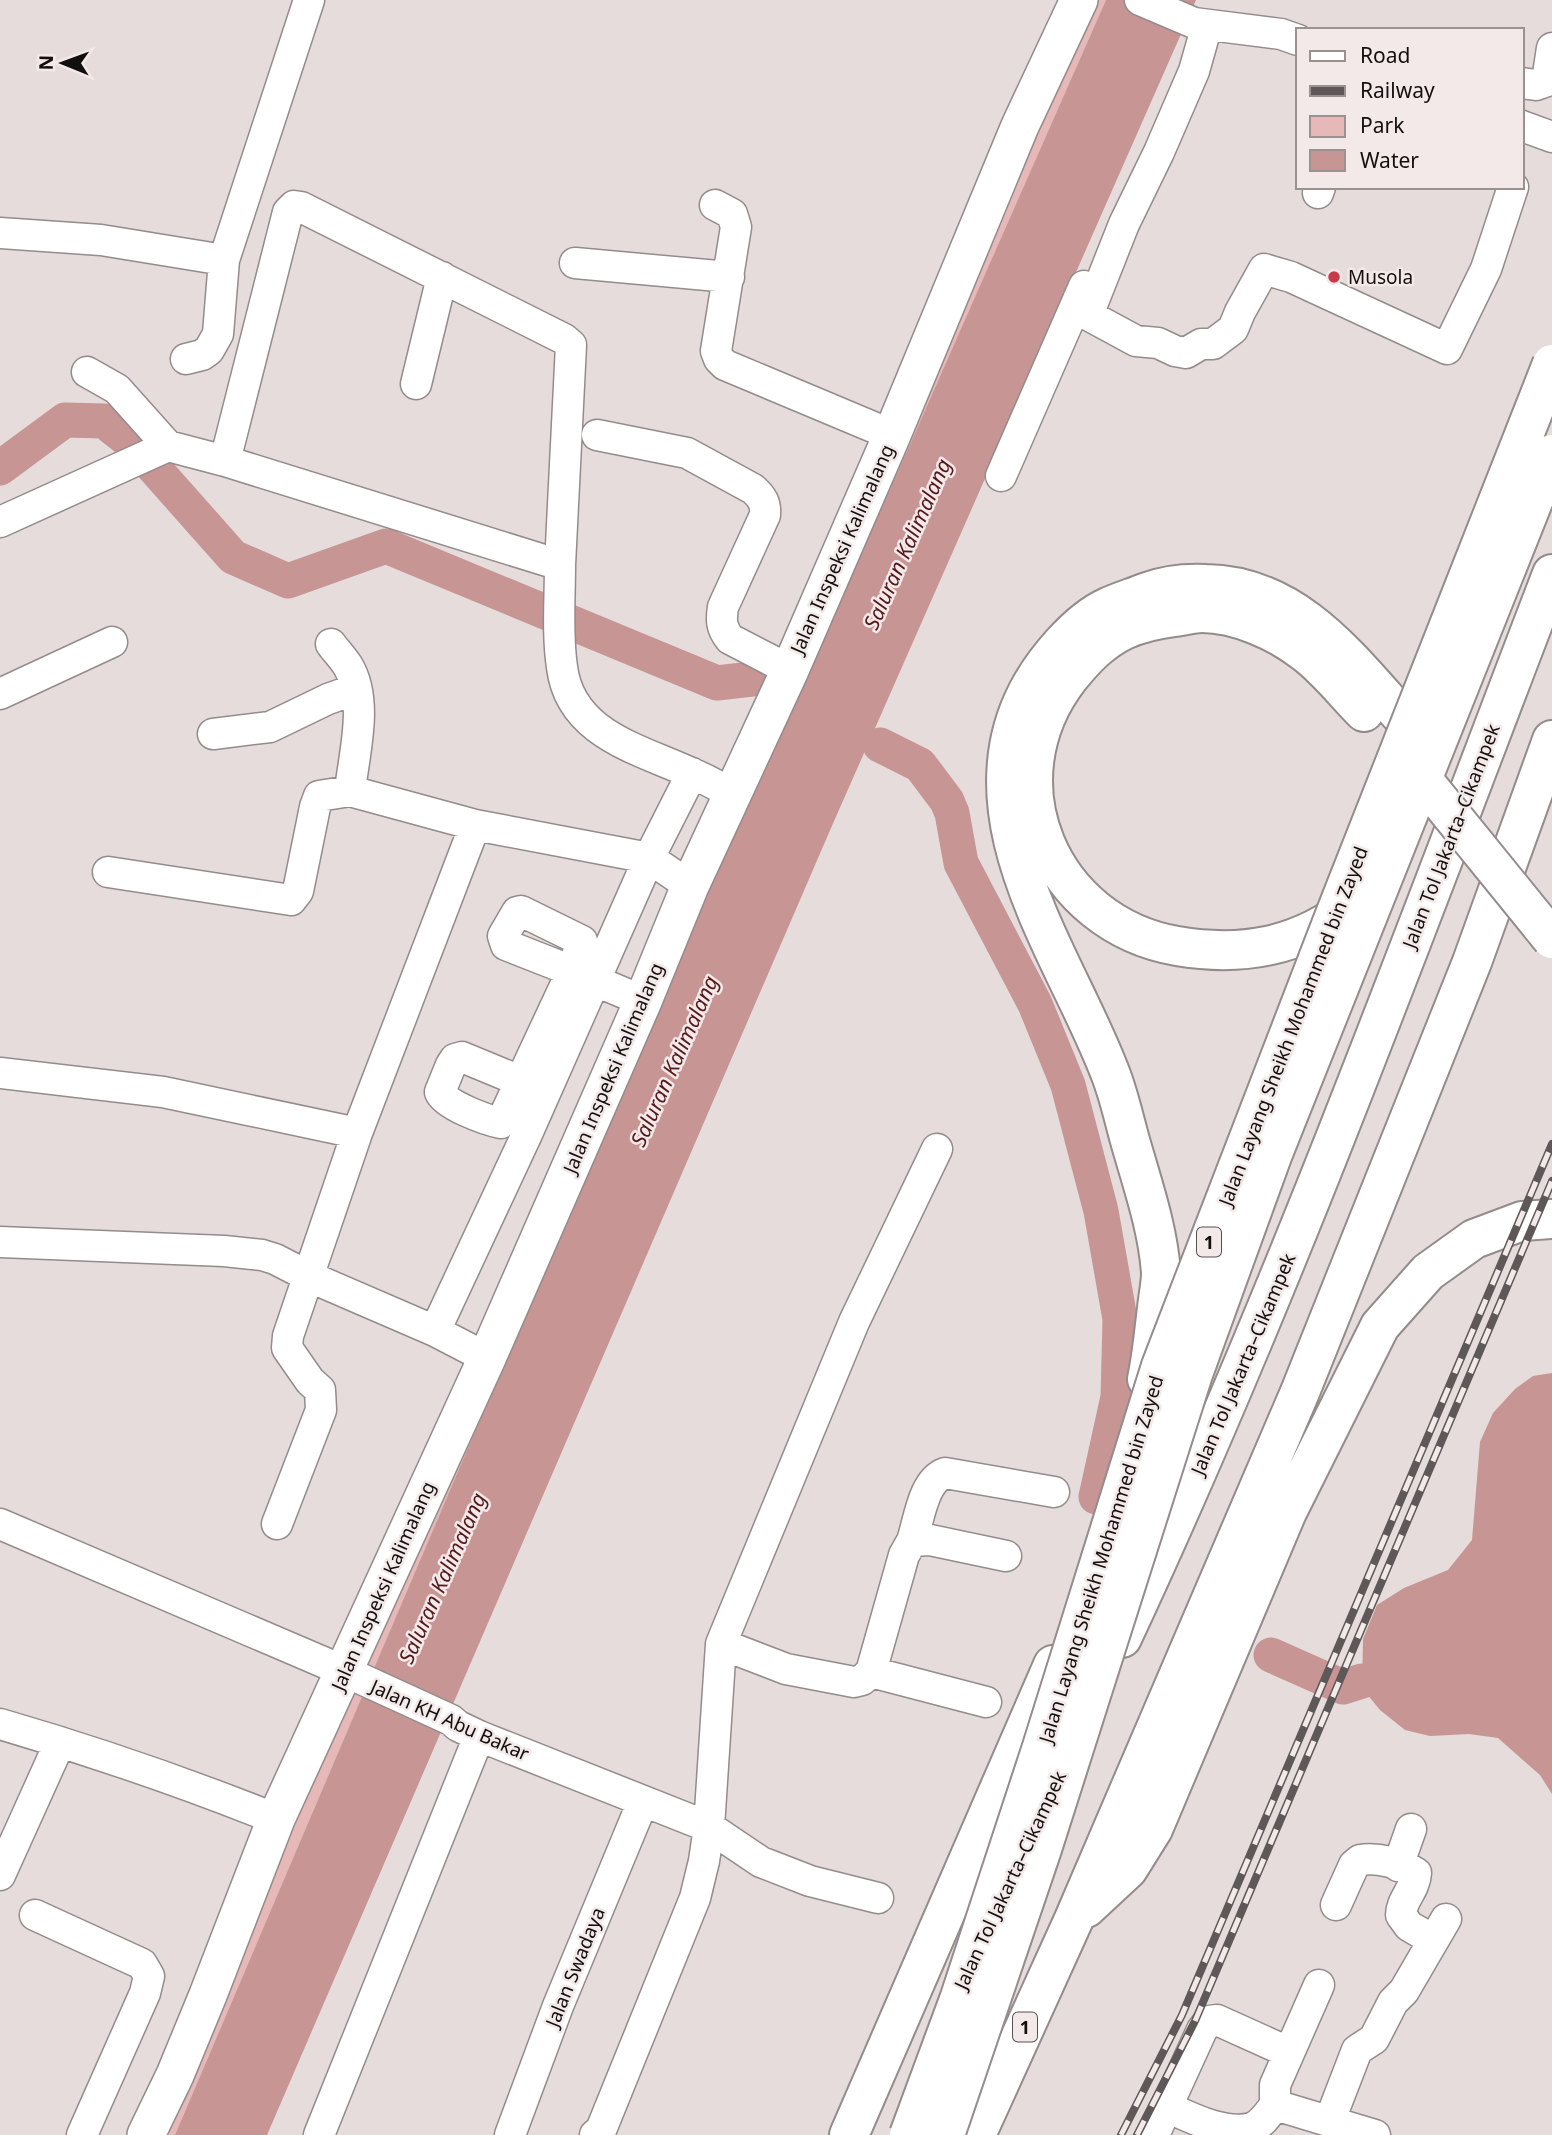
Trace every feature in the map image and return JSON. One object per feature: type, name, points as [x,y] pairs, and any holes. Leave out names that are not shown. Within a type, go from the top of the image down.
[{"type":"highway","name":"Jalan Layang Sheikh Mohammed bin Zayed","points":[[909,2135],[932,2079],[960,1997],[1046,1734],[1161,1366],[1552,364]]},
{"type":"highway","name":"Jalan Layang Sheikh Mohammed bin Zayed","points":[[945,2135],[1042,1849],[1193,1374],[1272,1157],[1552,454]]},
{"type":"highway","points":[[1552,499],[1520,580],[1397,852],[1376,882],[1329,923],[1274,946],[1236,951],[1196,949],[1157,942],[1113,923],[1082,899],[1057,869],[1042,837],[1034,804],[1032,777],[1040,736],[1056,696],[1090,652],[1124,630],[1150,622],[1202,613],[1241,620],[1271,632],[1305,652],[1397,729],[1552,899]]},
{"type":"highway","name":"Jalan Tol Jakarta–Cikampek","points":[[891,2135],[1023,1857],[1193,1485],[1316,1188],[1552,574]]},
{"type":"highway","points":[[849,2135],[1089,1580],[1106,1534],[1137,1430],[1151,1361],[1161,1274],[1151,1214],[1110,1071],[1034,906],[1013,842],[1006,778],[1010,740],[1017,713],[1034,678],[1076,630],[1106,607],[1157,588],[1192,583],[1222,584],[1265,595],[1298,612],[1326,634],[1552,939]]},
{"type":"highway","name":"1","points":[[976,2135],[1074,1919],[1300,1392],[1472,962],[1552,740]]},
{"type":"highway","points":[[1074,1919],[1128,1868],[1153,1829],[1287,1512],[1380,1326],[1428,1272],[1474,1239],[1522,1222],[1552,1219]]},
{"type":"main road","name":"Jalan Inspeksi Kalimalang","points":[[146,2135],[175,2075],[208,1995],[276,1819],[326,1710],[352,1675],[364,1623],[487,1358],[691,886],[790,670],[892,435],[1020,125],[1079,0]]},
{"type":"street","points":[[186,359],[202,355],[209,350],[218,334],[223,260],[309,0]]},
{"type":"street","points":[[1140,0],[1201,18],[1296,39]]},
{"type":"street","points":[[1201,18],[1194,71],[1124,223],[1088,315],[1136,341],[1158,343],[1186,353],[1200,345],[1213,344],[1233,329],[1264,269],[1291,277],[1447,349],[1486,269],[1512,189]]},
{"type":"street","points":[[1002,476],[1201,18]]},
{"type":"street","points":[[1524,83],[1536,85],[1547,82],[1552,48]]},
{"type":"street","points":[[1524,127],[1552,137]]},
{"type":"street","points":[[715,205],[732,214],[736,227],[716,351],[719,359],[725,365],[892,435]]},
{"type":"street","points":[[225,461],[288,212],[294,206],[301,207],[564,338],[571,345],[560,565],[561,619],[562,668],[571,700],[591,726],[632,749],[692,773],[734,795]]},
{"type":"street","points":[[0,233],[101,240],[223,260]]},
{"type":"street","points":[[575,263],[729,277]]},
{"type":"street","points":[[416,384],[442,277]]},
{"type":"street","points":[[87,372],[117,389],[163,449]]},
{"type":"street","points":[[597,435],[687,453],[754,489],[762,497],[765,515],[723,607],[721,621],[723,631],[730,639],[790,670]]},
{"type":"street","points":[[0,522],[163,449],[225,461],[560,565]]},
{"type":"street","points":[[0,694],[112,642]]},
{"type":"street","points":[[331,644],[349,667],[356,689],[359,714],[349,791]]},
{"type":"street","points":[[213,734],[270,727],[328,699],[356,689]]},
{"type":"street","points":[[514,1128],[520,1081],[649,858],[692,773]]},
{"type":"street","points":[[108,872],[291,900],[298,891],[319,796],[349,791],[475,825],[649,858],[691,886]]},
{"type":"street","points":[[277,1524],[321,1410],[320,1390],[310,1381],[287,1348],[288,1336],[357,1132],[475,825]]},
{"type":"street","points":[[583,975],[643,1001]]},
{"type":"street","points":[[435,1331],[514,1128],[583,975]]},
{"type":"street","points":[[514,1128],[491,1121],[442,1097],[441,1085],[450,1065],[455,1059],[463,1057],[520,1081]]},
{"type":"street","points":[[0,1073],[163,1092],[357,1132]]},
{"type":"street","points":[[603,2133],[695,1898],[709,1827],[720,1644],[854,1322],[937,1149]]},
{"type":"street","points":[[0,1242],[262,1255],[435,1331],[487,1358]]},
{"type":"street","points":[[720,1644],[786,1668],[855,1682],[862,1680],[871,1672],[904,1555],[912,1541],[930,1484],[938,1476],[945,1473],[1054,1492]]},
{"type":"street","name":"Jalan KH Abu Bakar","points":[[0,1524],[352,1675],[480,1736],[709,1827],[761,1862],[810,1881],[878,1898]]},
{"type":"street","points":[[912,1541],[930,1540],[1006,1556]]},
{"type":"street","points":[[871,1672],[986,1702]]},
{"type":"street","points":[[0,1724],[61,1742],[276,1819]]},
{"type":"street","points":[[319,2135],[480,1736]]},
{"type":"street","points":[[0,1875],[61,1742]]},
{"type":"street","name":"Jalan Swadaya","points":[[518,2133],[558,2006],[643,1801]]},
{"type":"street","points":[[1398,1866],[1411,1829]]},
{"type":"street","points":[[1329,2120],[1357,2050],[1374,2039],[1393,2002],[1404,1991],[1440,1929],[1409,1926],[1401,1915],[1402,1906],[1415,1884],[1416,1873],[1382,1860],[1360,1860],[1354,1865],[1336,1906]]},
{"type":"street","points":[[35,1915],[142,1964],[149,1976],[145,1993],[82,2135]]},
{"type":"street","points":[[1280,2116],[1275,2085],[1319,1985]]},
{"type":"street","points":[[1154,2135],[1204,2025],[1209,2021],[1217,2021],[1288,2052]]},
{"type":"street","points":[[1167,2107],[1213,2127],[1251,2129],[1280,2116],[1329,2120],[1375,2135]]},
{"type":"green space","points":[[1094,0],[1106,0],[368,1683],[175,2135],[146,2135]]},
{"type":"water","name":"Saluran Kalimalang","points":[[1106,0],[1196,0],[831,828],[267,2135],[175,2135],[649,1024],[909,447]]},
{"type":"water","points":[[1552,1373],[1552,1794],[1540,1775],[1498,1738],[1469,1734],[1430,1736],[1405,1730],[1380,1710],[1362,1688],[1363,1639],[1377,1605],[1404,1588],[1448,1570],[1472,1540],[1480,1442],[1493,1413],[1515,1389],[1533,1376]]},
{"type":"waterway","points":[[0,468],[65,420],[104,421],[132,443],[233,557],[288,581],[386,546],[717,683],[761,678]]},
{"type":"waterway","points":[[880,745],[920,765],[947,801],[952,813],[961,863],[1035,1004],[1068,1085],[1101,1211],[1120,1319],[1118,1397],[1096,1497]]},
{"type":"waterway","points":[[1271,1655],[1343,1687],[1362,1681]]},
{"type":"railway","points":[[1121,2135],[1182,2015],[1552,1144]]},
{"type":"railway","points":[[1137,2135],[1195,2021],[1552,1181]]},
{"type":"place","name":"Musola","points":[[1334,277]]}]
